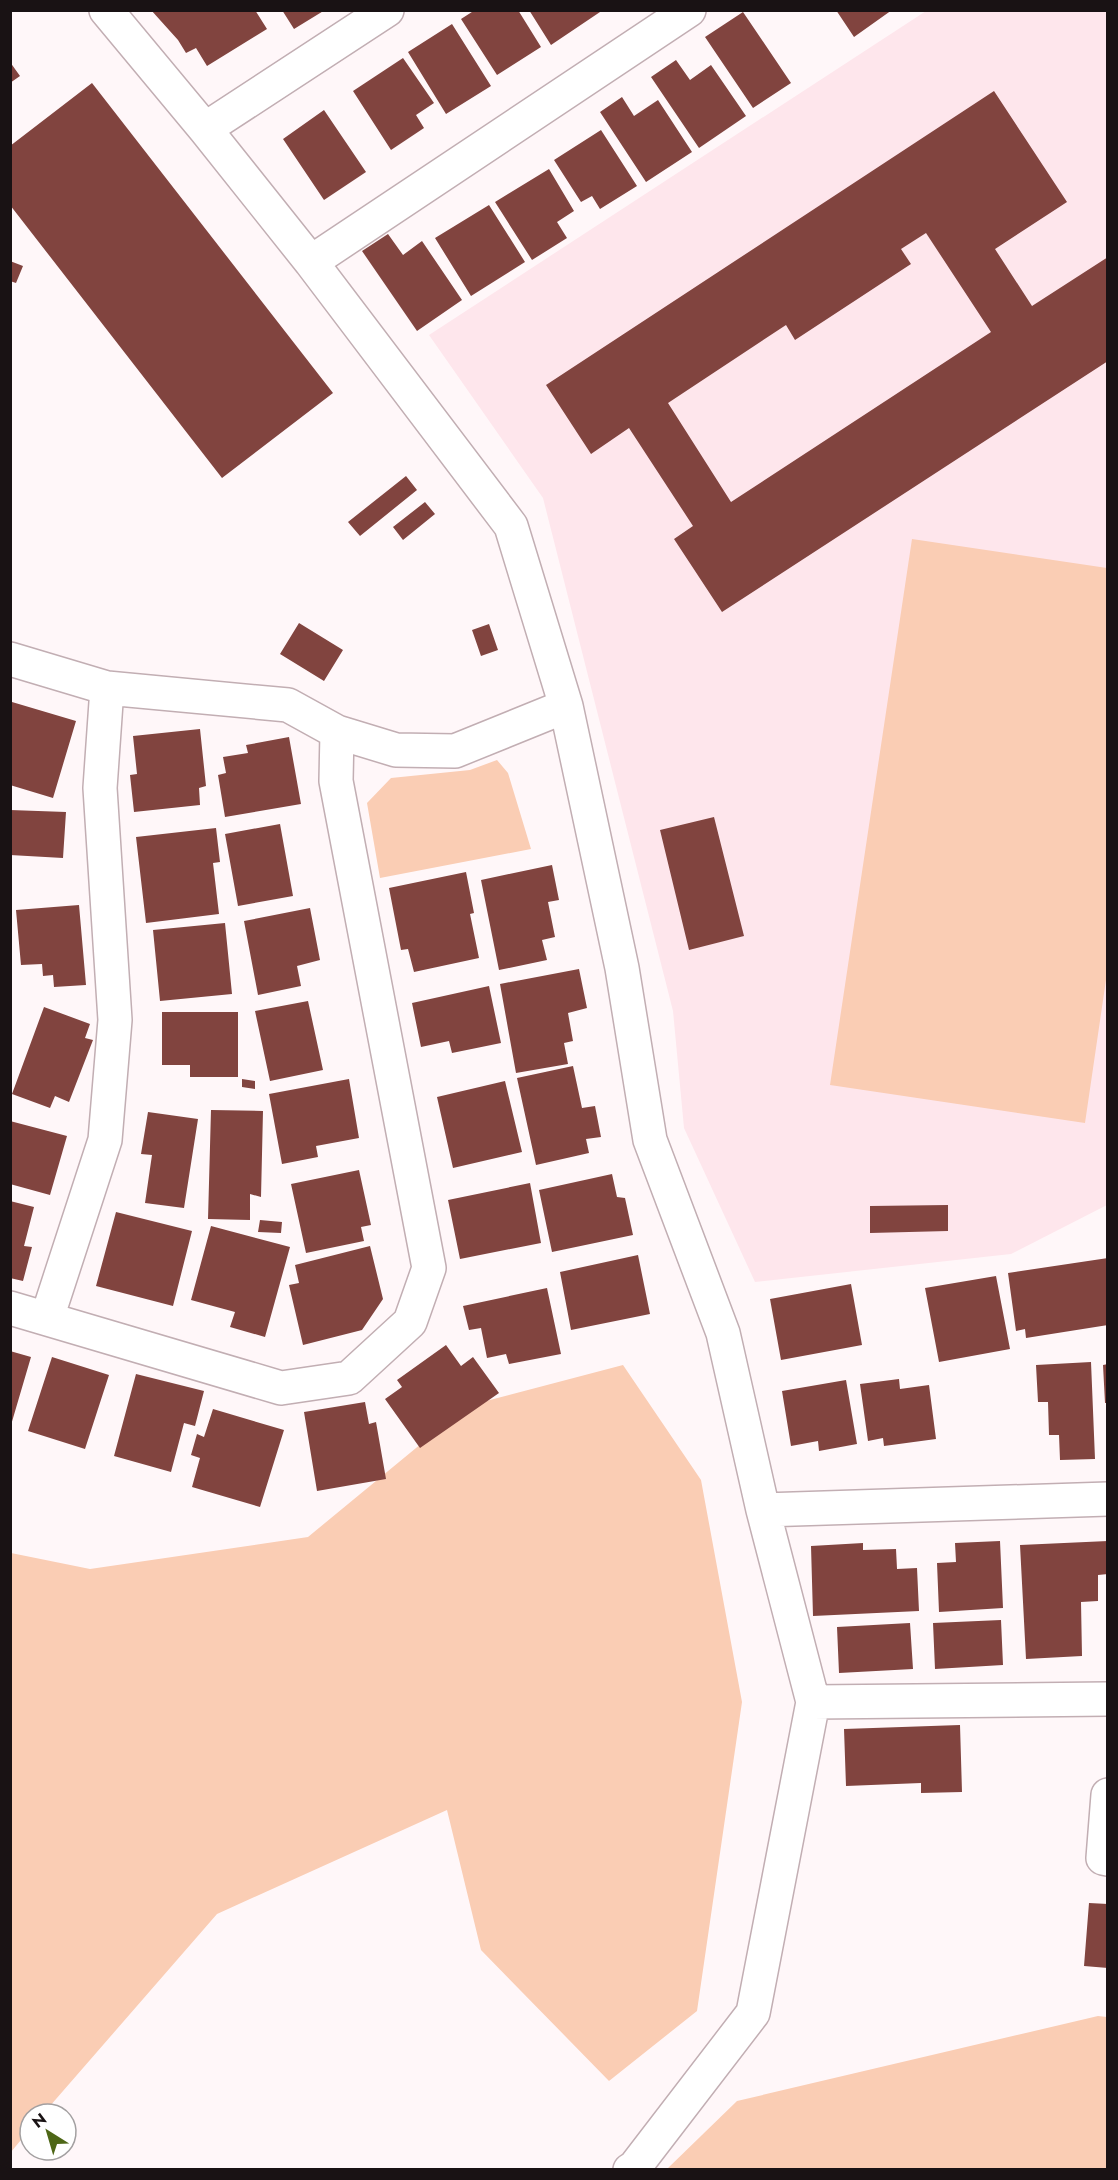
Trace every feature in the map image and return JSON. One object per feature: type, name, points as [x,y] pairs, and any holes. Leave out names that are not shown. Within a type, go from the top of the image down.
[{"type":"street","points":[[106,10],[311,262],[511,526],[566,706],[621,968],[650,1140],[723,1333],[763,1510],[813,1702],[753,2013],[634,2168],[630,2169]]},
{"type":"street","points":[[205,129],[387,10]]},
{"type":"street","points":[[311,262],[689,10]]},
{"type":"street","points":[[10,659],[107,688],[288,705],[337,732],[396,750],[454,751],[566,706]]},
{"type":"street","points":[[47,1318],[105,1140],[115,1020],[100,788],[107,688]]},
{"type":"street","points":[[10,1308],[281,1388],[349,1378],[410,1322],[429,1268],[336,781],[337,732]]},
{"type":"street","points":[[763,1510],[1107,1499]]},
{"type":"street","points":[[813,1702],[1107,1699]]},
{"type":"street","points":[[1107,1795],[1103,1858],[1107,1859]]},
{"type":"shaded area","points":[[926,11],[1107,11],[1107,1205],[1011,1254],[755,1282],[684,1128],[673,1011],[543,498],[429,335]]},
{"type":"shaded area","points":[[912,539],[1107,568],[1107,973],[1085,1123],[830,1085]]},
{"type":"shaded area","points":[[497,760],[508,773],[531,849],[380,878],[367,803],[391,778],[470,770]]},
{"type":"shaded area","points":[[623,1365],[701,1480],[742,1702],[697,2011],[609,2081],[481,1950],[447,1810],[217,1914],[53,2102],[18,2102],[18,2144],[11,2152],[11,1553],[90,1569],[308,1537],[467,1406]]},
{"type":"shaded area","points":[[1098,2016],[1107,2017],[1107,2169],[667,2169],[737,2101]]},
{"type":"building","points":[[151,10],[255,10],[267,29],[207,66],[196,48],[186,53],[178,40]]},
{"type":"building","points":[[282,10],[325,10],[294,29]]},
{"type":"building","points":[[475,10],[518,10],[541,47],[497,75],[461,19]]},
{"type":"building","points":[[529,10],[603,10],[551,45]]},
{"type":"building","points":[[836,10],[892,10],[854,37]]},
{"type":"building","points":[[743,12],[791,83],[753,108],[705,37]]},
{"type":"building","points":[[452,24],[491,86],[446,114],[408,52]]},
{"type":"building","points":[[403,58],[434,103],[416,115],[424,128],[391,150],[353,91]]},
{"type":"building","points":[[676,60],[690,80],[711,65],[746,116],[699,148],[651,77]]},
{"type":"building","points":[[10,62],[20,76],[10,83]]},
{"type":"building","points":[[92,83],[333,393],[222,478],[10,205],[10,146]]},
{"type":"building","points":[[994,91],[1067,202],[995,249],[1032,306],[1108,257],[1108,361],[722,612],[674,539],[693,526],[629,428],[591,454],[546,385]],"holes":[[[926,233],[991,332],[731,502],[668,403],[786,325],[795,340],[911,264],[901,249]]]},
{"type":"building","points":[[622,97],[634,116],[658,100],[692,152],[646,182],[600,112]]},
{"type":"building","points":[[324,110],[366,172],[324,200],[283,139]]},
{"type":"building","points":[[601,130],[637,186],[600,209],[592,196],[581,202],[554,160]]},
{"type":"building","points":[[549,169],[574,211],[557,222],[567,238],[532,260],[495,202]]},
{"type":"building","points":[[489,205],[525,262],[471,296],[435,238]]},
{"type":"building","points":[[388,234],[403,255],[422,241],[462,300],[417,331],[362,251]]},
{"type":"building","points":[[10,261],[23,266],[16,283],[10,281]]},
{"type":"building","points":[[406,476],[417,490],[360,536],[348,522]]},
{"type":"building","points":[[425,502],[435,514],[403,540],[393,527]]},
{"type":"building","points":[[299,623],[343,650],[324,681],[280,654]]},
{"type":"building","points":[[489,624],[498,650],[481,656],[472,630]]},
{"type":"building","points":[[12,702],[76,721],[53,798],[10,785]]},
{"type":"building","points":[[200,729],[206,786],[199,788],[200,805],[134,812],[130,775],[137,774],[133,736]]},
{"type":"building","points":[[289,737],[301,804],[225,817],[218,775],[226,773],[223,757],[248,753],[246,745]]},
{"type":"building","points":[[10,810],[66,812],[63,858],[10,855]]},
{"type":"building","points":[[714,817],[744,936],[689,950],[660,830]]},
{"type":"building","points":[[280,824],[293,896],[238,906],[225,834]]},
{"type":"building","points":[[216,828],[220,862],[213,863],[219,914],[146,923],[136,837]]},
{"type":"building","points":[[552,865],[559,900],[548,902],[555,937],[542,940],[547,960],[499,970],[481,880]]},
{"type":"building","points":[[466,872],[474,913],[470,914],[479,958],[414,972],[408,949],[401,950],[389,888]]},
{"type":"building","points":[[79,905],[86,985],[54,987],[53,975],[43,976],[42,964],[21,965],[16,910]]},
{"type":"building","points":[[310,908],[320,960],[297,966],[301,986],[258,995],[244,921]]},
{"type":"building","points":[[225,923],[232,994],[160,1001],[153,930]]},
{"type":"building","points":[[579,969],[587,1008],[568,1013],[573,1041],[564,1043],[568,1064],[516,1073],[500,984]]},
{"type":"building","points":[[489,986],[501,1043],[452,1053],[449,1041],[421,1047],[412,1003]]},
{"type":"building","points":[[308,1001],[323,1070],[270,1081],[255,1011]]},
{"type":"building","points":[[44,1007],[90,1024],[85,1038],[93,1040],[69,1102],[55,1096],[50,1108],[12,1094]]},
{"type":"building","points":[[162,1012],[238,1012],[238,1077],[190,1077],[190,1065],[162,1065]]},
{"type":"building","points":[[573,1066],[582,1108],[595,1106],[601,1137],[586,1139],[589,1153],[536,1165],[517,1078]]},
{"type":"building","points":[[242,1079],[255,1081],[255,1089],[242,1087]]},
{"type":"building","points":[[349,1079],[359,1138],[316,1146],[318,1157],[282,1164],[269,1094]]},
{"type":"building","points":[[505,1081],[522,1152],[453,1168],[437,1097]]},
{"type":"building","points":[[211,1110],[263,1111],[261,1197],[250,1194],[250,1220],[208,1219]]},
{"type":"building","points":[[148,1112],[198,1119],[184,1208],[145,1203],[152,1155],[141,1154]]},
{"type":"building","points":[[10,1121],[67,1136],[50,1195],[10,1184]]},
{"type":"building","points":[[359,1170],[371,1225],[361,1227],[364,1241],[306,1253],[291,1184]]},
{"type":"building","points":[[612,1174],[617,1197],[625,1198],[633,1235],[552,1252],[539,1190]]},
{"type":"building","points":[[530,1183],[541,1243],[460,1259],[448,1200]]},
{"type":"building","points":[[10,1201],[34,1207],[24,1246],[32,1247],[23,1281],[10,1278]]},
{"type":"building","points":[[948,1205],[948,1231],[870,1233],[870,1206]]},
{"type":"building","points":[[116,1212],[192,1231],[173,1306],[96,1286]]},
{"type":"building","points":[[260,1220],[282,1222],[281,1233],[258,1232]]},
{"type":"building","points":[[211,1226],[290,1247],[265,1337],[230,1327],[235,1312],[191,1300]]},
{"type":"building","points":[[370,1246],[383,1299],[362,1330],[303,1345],[289,1285],[299,1283],[295,1265]]},
{"type":"building","points":[[638,1255],[650,1314],[571,1330],[560,1272]]},
{"type":"building","points":[[1108,1258],[1108,1325],[1026,1338],[1025,1329],[1016,1331],[1008,1273]]},
{"type":"building","points":[[996,1276],[1010,1349],[939,1362],[925,1288]]},
{"type":"building","points":[[851,1284],[862,1345],[781,1360],[770,1299]]},
{"type":"building","points":[[547,1288],[561,1354],[509,1364],[506,1354],[487,1358],[481,1328],[469,1330],[463,1306]]},
{"type":"building","points":[[446,1345],[461,1366],[473,1357],[499,1393],[420,1448],[385,1399],[402,1387],[397,1380]]},
{"type":"building","points":[[10,1351],[31,1357],[11,1425],[10,1425]]},
{"type":"building","points":[[52,1357],[109,1375],[85,1449],[28,1431]]},
{"type":"building","points":[[1091,1362],[1095,1459],[1060,1460],[1059,1435],[1049,1435],[1048,1402],[1038,1402],[1036,1365]]},
{"type":"building","points":[[1108,1364],[1108,1403],[1105,1403],[1103,1365]]},
{"type":"building","points":[[136,1374],[204,1391],[195,1426],[184,1423],[171,1472],[114,1456]]},
{"type":"building","points":[[899,1379],[900,1389],[929,1385],[936,1439],[884,1446],[883,1438],[868,1441],[860,1384]]},
{"type":"building","points":[[846,1380],[857,1444],[819,1451],[818,1441],[791,1446],[782,1391]]},
{"type":"building","points":[[365,1402],[369,1424],[376,1422],[386,1479],[317,1491],[304,1412]]},
{"type":"building","points":[[213,1409],[284,1430],[260,1507],[192,1487],[200,1458],[191,1455],[197,1434],[204,1437]]},
{"type":"building","points":[[1000,1541],[1003,1608],[939,1612],[937,1563],[956,1562],[955,1543]]},
{"type":"building","points":[[1108,1541],[1108,1574],[1098,1575],[1098,1601],[1081,1602],[1082,1656],[1026,1659],[1020,1545]]},
{"type":"building","points":[[863,1543],[863,1550],[896,1549],[897,1569],[917,1568],[919,1611],[813,1616],[811,1546]]},
{"type":"building","points":[[1001,1620],[1003,1665],[935,1669],[933,1623]]},
{"type":"building","points":[[910,1623],[913,1669],[839,1673],[837,1627]]},
{"type":"building","points":[[960,1725],[962,1792],[921,1793],[921,1783],[846,1786],[844,1729]]},
{"type":"building","points":[[1089,1903],[1108,1904],[1108,1968],[1084,1966]]}]
